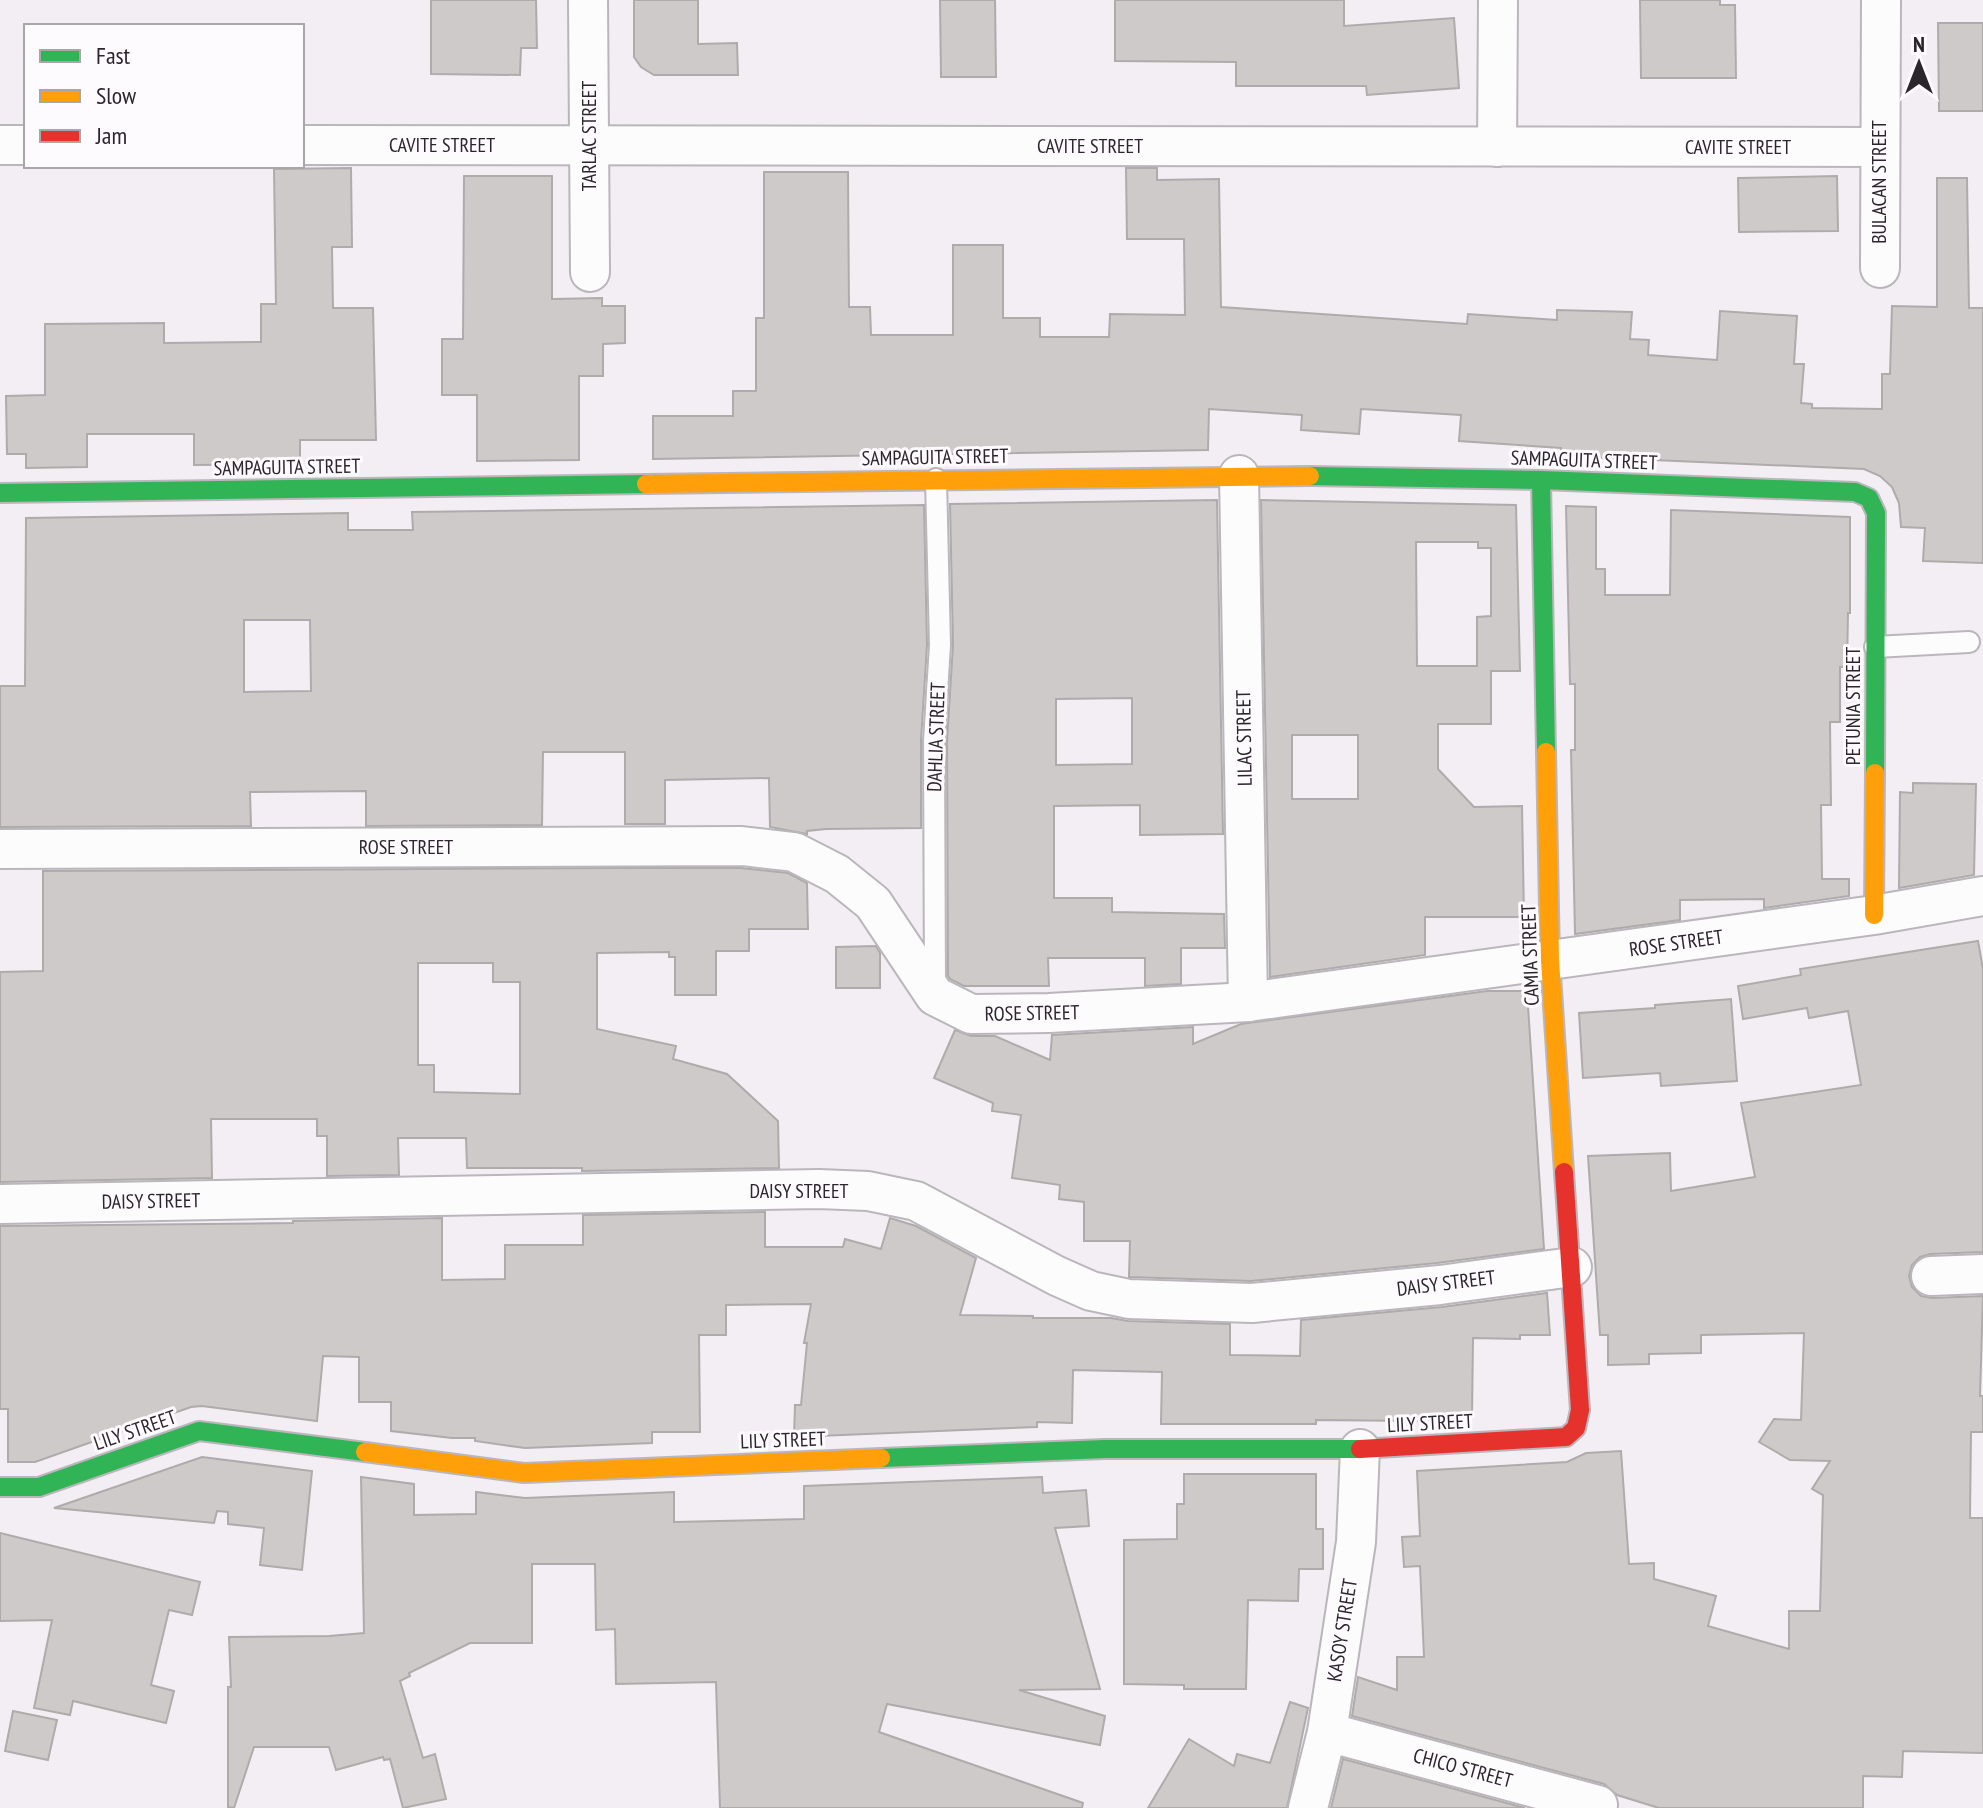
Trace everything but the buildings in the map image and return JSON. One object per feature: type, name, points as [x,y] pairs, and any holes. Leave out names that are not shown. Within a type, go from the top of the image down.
[{"type":"street","name":"TARLAC STREET","points":[[588,0],[590,272]]},
{"type":"street","points":[[1497,147],[1498,0]]},
{"type":"street","name":"BULACAN STREET","points":[[1880,268],[1881,0]]},
{"type":"street","points":[[0,145],[24,145]]},
{"type":"street","name":"CAVITE STREET","points":[[304,145],[1879,147]]},
{"type":"street","name":"SAMPAGUITA STREET","points":[[0,493],[1239,475],[1541,480],[1855,492],[1869,498]]},
{"type":"street","name":"LILAC STREET","points":[[1239,475],[1248,1002]]},
{"type":"street","name":"CAMIA STREET","points":[[1541,480],[1550,960],[1580,1410],[1576,1428]]},
{"type":"street","name":"PETUNIA STREET","points":[[1869,498],[1876,513],[1874,915]]},
{"type":"street","name":"ROSE STREET","points":[[0,849],[742,846],[794,852],[837,874],[873,903],[935,996],[971,1014],[1248,1002],[1874,915],[1983,896]]},
{"type":"street","name":"DAISY STREET","points":[[0,1204],[819,1189],[868,1191],[916,1201],[1057,1276],[1091,1291],[1129,1299],[1252,1303],[1440,1285],[1572,1267]]},
{"type":"street","points":[[1931,1276],[1983,1274]]},
{"type":"street","name":"LILY STREET","points":[[0,1487],[39,1487],[199,1431],[524,1473],[1105,1449],[1360,1449],[1566,1437],[1576,1428]]},
{"type":"street","name":"KASOY STREET","points":[[1308,1808],[1327,1732],[1356,1542],[1360,1449]]},
{"type":"street","name":"CHICO STREET","points":[[1327,1732],[1598,1805]]},
{"type":"lane","name":"DAHLIA STREET","points":[[935,996],[934,741],[940,645],[936,479]]},
{"type":"lane","points":[[1875,647],[1969,642]]},
{"type":"traffic: fast","points":[[1310,476],[1541,480],[1855,492],[1869,498],[1876,513],[1875,773]]},
{"type":"traffic: fast","points":[[1541,480],[1546,752]]},
{"type":"traffic: fast","points":[[0,493],[646,484]]},
{"type":"traffic: fast","points":[[0,1487],[39,1487],[199,1431],[365,1452]]},
{"type":"traffic: fast","points":[[881,1458],[1105,1449],[1360,1449]]},
{"type":"traffic: slow","points":[[646,484],[1310,476]]},
{"type":"traffic: slow","points":[[1546,752],[1550,960],[1564,1172]]},
{"type":"traffic: slow","points":[[1874,915],[1875,773]]},
{"type":"traffic: slow","points":[[365,1452],[524,1473],[881,1458]]},
{"type":"traffic: jam","points":[[1360,1449],[1566,1437],[1576,1428],[1580,1410],[1564,1172]]}]
